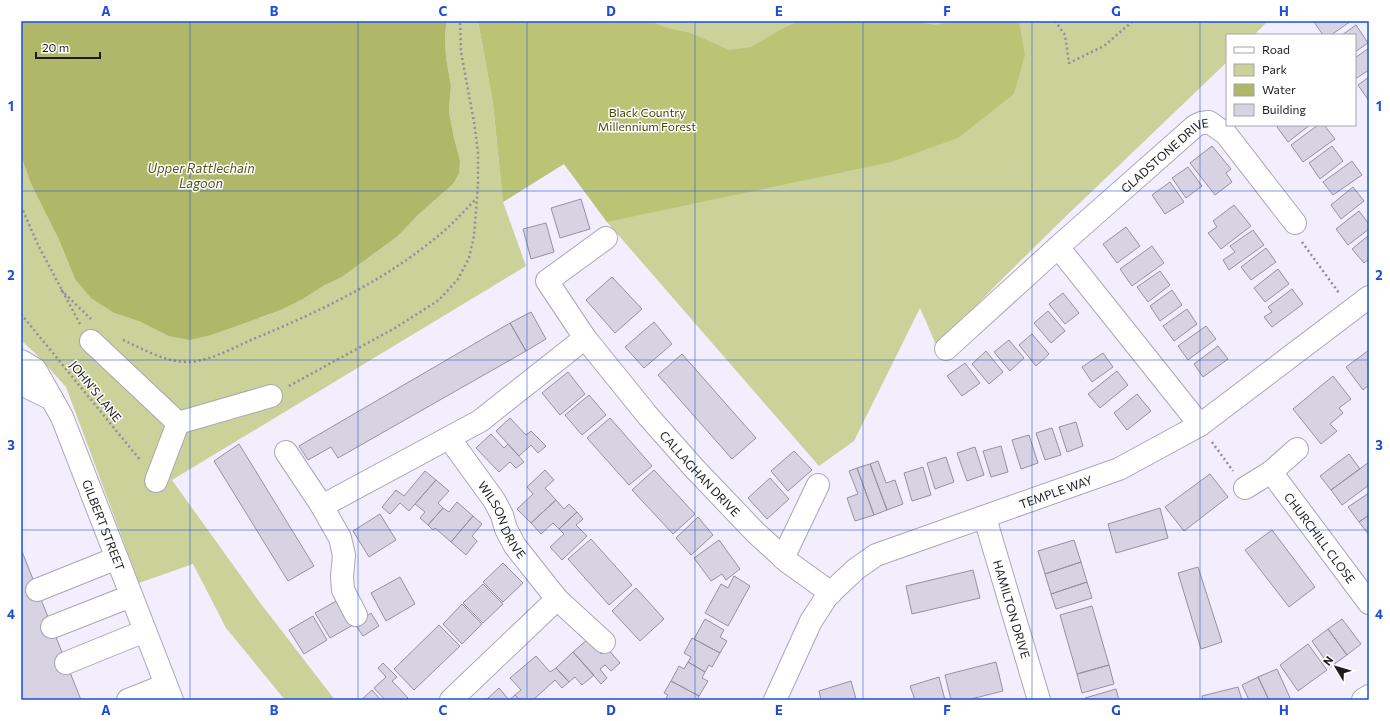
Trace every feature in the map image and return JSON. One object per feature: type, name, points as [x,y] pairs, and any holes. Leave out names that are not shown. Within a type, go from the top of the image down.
[{"type":"street","name":"GLADSTONE DRIVE","points":[[946,349],[1058,247],[1195,126],[1201,123],[1209,122],[1226,134],[1296,223]]},
{"type":"street","name":"CALLAGHAN DRIVE","points":[[606,238],[547,281],[585,338],[648,416],[694,468],[756,533],[783,558],[831,593]]},
{"type":"street","points":[[1058,247],[1200,425]]},
{"type":"street","name":"TEMPLE WAY","points":[[774,700],[811,621],[831,593],[856,569],[876,555],[985,518],[1119,469],[1200,425],[1369,297]]},
{"type":"street","points":[[93,332],[178,423]]},
{"type":"street","points":[[322,506],[480,421],[585,338]]},
{"type":"street","name":"GILBERT STREET","points":[[21,361],[35,369],[62,417],[169,693]]},
{"type":"street","points":[[21,384],[52,399]]},
{"type":"street","points":[[178,423],[271,396]]},
{"type":"street","points":[[156,480],[178,423]]},
{"type":"street","name":"WILSON DRIVE","points":[[449,438],[494,500],[515,546],[557,599],[604,642]]},
{"type":"street","points":[[1245,488],[1271,472],[1297,449]]},
{"type":"street","points":[[286,452],[322,506],[340,538],[344,555],[342,576],[343,590],[356,614]]},
{"type":"street","name":"CHURCHILL CLOSE","points":[[1271,472],[1369,603]]},
{"type":"street","points":[[783,558],[818,485]]},
{"type":"street","name":"HAMILTON DRIVE","points":[[985,518],[1039,700]]},
{"type":"street","points":[[37,590],[117,558]]},
{"type":"street","points":[[52,627],[131,596]]},
{"type":"street","points":[[452,700],[557,599]]},
{"type":"street","points":[[66,663],[145,631]]},
{"type":"street","points":[[128,700],[169,693]]},
{"type":"street","points":[[1363,700],[1369,696]]},
{"type":"path","points":[[271,396],[395,328],[439,300],[458,279],[469,258],[474,236],[478,184],[478,152],[474,122],[460,52],[460,21]]},
{"type":"path","points":[[1055,21],[1065,35],[1069,63],[1104,46],[1133,21]]},
{"type":"path","points":[[119,338],[164,358],[186,362],[205,360],[305,316],[357,290],[401,264],[439,236],[477,198]]},
{"type":"path","points":[[21,206],[38,245],[79,323],[93,332]]},
{"type":"path","points":[[1296,223],[1293,229],[1351,310]]},
{"type":"path","points":[[61,290],[93,332]]},
{"type":"path","name":"JOHN'S LANE","points":[[21,314],[156,480]]},
{"type":"path","points":[[1200,425],[1245,488]]},
{"type":"green space","points":[[447,21],[478,21],[493,104],[503,202],[526,266],[172,480],[261,604],[335,700],[285,700],[226,628],[193,564],[139,583],[66,387],[39,357],[21,340],[21,156],[31,184],[59,240],[75,279],[114,313],[141,322],[260,318],[303,299],[325,285],[342,277],[398,236],[418,215],[453,184],[460,160],[449,111],[451,85],[446,58],[445,35]]},
{"type":"green space","name":"Black Country Millennium Forest","points":[[478,21],[650,21],[667,28],[691,33],[729,50],[751,47],[798,21],[914,21],[936,25],[952,21],[1019,21],[1025,55],[1014,94],[958,138],[891,162],[607,222],[564,164],[503,202],[493,104]]},
{"type":"green space","points":[[516,21],[1268,21],[1255,34],[1226,34],[1226,63],[1062,220],[997,284],[937,347],[920,308],[854,441],[819,466],[607,222],[564,164]]},
{"type":"water","name":"Upper Rattlechain Lagoon","points":[[21,21],[447,21],[445,35],[446,58],[451,85],[449,111],[460,160],[459,173],[453,184],[418,215],[398,236],[342,277],[325,285],[303,299],[281,310],[211,335],[190,340],[169,336],[141,322],[114,313],[91,298],[75,279],[59,240],[31,184],[21,156]]},
{"type":"building","points":[[1351,21],[1332,34],[1322,34],[1314,22]]},
{"type":"building","points":[[1356,25],[1368,43],[1356,51],[1356,34],[1343,34]]},
{"type":"building","points":[[1369,48],[1369,70],[1356,78],[1356,57]]},
{"type":"building","points":[[1369,77],[1369,101],[1358,85]]},
{"type":"building","points":[[1278,126],[1309,126],[1288,142],[1277,127]]},
{"type":"building","points":[[1317,126],[1325,126],[1335,139],[1303,162],[1291,145]]},
{"type":"building","points":[[1212,146],[1231,169],[1226,173],[1232,182],[1215,195],[1190,163]]},
{"type":"building","points":[[1332,146],[1343,161],[1320,179],[1309,163]]},
{"type":"building","points":[[1352,161],[1362,175],[1333,195],[1323,182]]},
{"type":"building","points":[[1188,167],[1202,186],[1186,198],[1172,178]]},
{"type":"building","points":[[1170,182],[1184,202],[1165,214],[1152,195]]},
{"type":"building","points":[[1353,187],[1364,201],[1341,219],[1331,205]]},
{"type":"building","points":[[581,199],[590,229],[560,238],[551,208]]},
{"type":"building","points":[[1234,205],[1251,226],[1221,249],[1208,233],[1217,227],[1213,221]]},
{"type":"building","points":[[1359,211],[1369,224],[1369,229],[1348,245],[1336,229]]},
{"type":"building","points":[[546,223],[554,252],[531,259],[523,229]]},
{"type":"building","points":[[1126,227],[1140,246],[1117,263],[1103,244]]},
{"type":"building","points":[[1253,230],[1264,245],[1229,270],[1223,260],[1235,252],[1230,246]]},
{"type":"building","points":[[1369,235],[1369,259],[1364,263],[1352,249]]},
{"type":"building","points":[[1152,246],[1164,263],[1132,286],[1120,269]]},
{"type":"building","points":[[1266,248],[1276,262],[1251,280],[1241,267]]},
{"type":"building","points":[[1278,269],[1289,284],[1265,302],[1254,288]]},
{"type":"building","points":[[1160,271],[1170,285],[1148,302],[1137,287]]},
{"type":"building","points":[[612,277],[642,309],[615,333],[586,300]]},
{"type":"building","points":[[1292,289],[1303,304],[1272,327],[1264,317],[1272,312],[1268,307]]},
{"type":"building","points":[[1172,290],[1182,305],[1160,321],[1150,306]]},
{"type":"building","points":[[1063,293],[1079,313],[1065,324],[1049,304]]},
{"type":"building","points":[[1187,309],[1197,324],[1174,341],[1163,326]]},
{"type":"building","points":[[1048,311],[1065,331],[1051,343],[1034,323]]},
{"type":"building","points":[[531,312],[546,339],[526,351],[510,323]]},
{"type":"building","points":[[654,322],[672,344],[644,368],[625,347]]},
{"type":"building","points":[[510,323],[526,351],[338,458],[331,447],[308,460],[299,446]]},
{"type":"building","points":[[1206,326],[1216,339],[1188,360],[1178,346]]},
{"type":"building","points":[[1032,334],[1049,354],[1036,366],[1019,345]]},
{"type":"building","points":[[1009,340],[1024,358],[1010,371],[994,352]]},
{"type":"building","points":[[1218,346],[1228,359],[1203,377],[1194,364]]},
{"type":"building","points":[[1369,350],[1369,385],[1363,390],[1346,367]]},
{"type":"building","points":[[986,351],[1003,372],[989,384],[972,364]]},
{"type":"building","points":[[1103,353],[1113,367],[1092,382],[1082,367]]},
{"type":"building","points":[[682,354],[756,438],[732,459],[658,375]]},
{"type":"building","points":[[965,363],[980,383],[962,396],[947,376]]},
{"type":"building","points":[[1117,371],[1128,385],[1100,408],[1088,394]]},
{"type":"building","points":[[568,372],[585,394],[560,415],[542,393]]},
{"type":"building","points":[[1333,376],[1351,399],[1339,408],[1343,413],[1330,424],[1337,431],[1321,444],[1293,409]]},
{"type":"building","points":[[1137,394],[1151,411],[1127,430],[1114,413]]},
{"type":"building","points":[[589,395],[606,415],[582,435],[565,415]]},
{"type":"building","points":[[510,418],[526,435],[531,431],[546,446],[538,453],[531,445],[519,456],[496,431]]},
{"type":"building","points":[[610,418],[652,466],[629,485],[587,438]]},
{"type":"building","points":[[1076,422],[1083,446],[1067,452],[1059,427]]},
{"type":"building","points":[[1052,428],[1061,455],[1045,460],[1036,433]]},
{"type":"building","points":[[491,434],[504,448],[508,444],[524,462],[516,468],[510,462],[499,472],[476,448]]},
{"type":"building","points":[[1029,435],[1038,463],[1021,469],[1012,440]]},
{"type":"building","points":[[239,444],[314,566],[288,581],[214,461]]},
{"type":"building","points":[[1001,446],[1008,472],[991,477],[983,451]]},
{"type":"building","points":[[975,447],[984,475],[967,481],[957,453]]},
{"type":"building","points":[[794,451],[812,470],[788,491],[771,471]]},
{"type":"building","points":[[1349,454],[1360,469],[1331,490],[1320,476]]},
{"type":"building","points":[[946,457],[954,482],[935,489],[927,463]]},
{"type":"building","points":[[878,461],[886,483],[895,480],[903,504],[887,510],[870,464]]},
{"type":"building","points":[[1369,462],[1369,485],[1342,505],[1331,490]]},
{"type":"building","points":[[870,464],[887,510],[874,515],[857,468]]},
{"type":"building","points":[[923,467],[931,495],[912,501],[904,473]]},
{"type":"building","points":[[857,468],[874,515],[855,521],[847,498],[858,494],[849,471]]},
{"type":"building","points":[[545,470],[554,480],[545,488],[556,500],[531,523],[517,509],[533,494],[527,487]]},
{"type":"building","points":[[654,470],[695,514],[673,534],[632,490]]},
{"type":"building","points":[[425,471],[436,480],[409,511],[400,503],[390,514],[382,507],[396,490],[404,496]]},
{"type":"building","points":[[1210,474],[1228,497],[1184,531],[1165,507]]},
{"type":"building","points":[[770,478],[789,499],[767,519],[748,498]]},
{"type":"building","points":[[436,480],[449,491],[438,503],[443,508],[428,525],[420,518],[425,512],[415,504]]},
{"type":"building","points":[[1369,493],[1369,515],[1359,522],[1348,507]]},
{"type":"building","points":[[556,500],[564,509],[569,504],[577,512],[559,529],[553,523],[541,534],[531,523]]},
{"type":"building","points":[[457,502],[473,516],[451,542],[435,528],[433,530],[428,525],[443,508],[449,512]]},
{"type":"building","points":[[1160,508],[1168,538],[1116,553],[1108,524]]},
{"type":"building","points":[[577,512],[583,519],[576,525],[587,536],[562,560],[550,547],[564,534],[559,529]]},
{"type":"building","points":[[380,514],[396,540],[369,557],[353,531]]},
{"type":"building","points":[[1369,515],[1369,535],[1359,522]]},
{"type":"building","points":[[473,516],[482,524],[472,536],[477,541],[466,555],[451,542]]},
{"type":"building","points":[[698,517],[713,535],[691,555],[676,538]]},
{"type":"building","points":[[1272,530],[1315,587],[1289,607],[1245,550]]},
{"type":"building","points":[[591,539],[632,585],[609,605],[568,559]]},
{"type":"building","points":[[719,540],[740,569],[726,580],[722,574],[711,581],[694,558]]},
{"type":"building","points":[[1074,540],[1081,562],[1045,574],[1038,551]]},
{"type":"building","points":[[21,549],[52,627],[81,700],[21,700]]},
{"type":"building","points":[[1081,562],[1087,582],[1051,594],[1045,574]]},
{"type":"building","points":[[503,563],[523,583],[503,602],[483,582]]},
{"type":"building","points":[[1198,567],[1222,642],[1201,649],[1178,573]]},
{"type":"building","points":[[973,570],[980,598],[912,614],[906,586]]},
{"type":"building","points":[[734,576],[750,586],[728,626],[705,613],[721,584],[728,588]]},
{"type":"building","points":[[400,577],[415,604],[386,621],[371,593]]},
{"type":"building","points":[[1087,582],[1092,598],[1056,609],[1051,594]]},
{"type":"building","points":[[483,584],[503,604],[483,623],[463,603]]},
{"type":"building","points":[[636,588],[664,619],[640,641],[612,611]]},
{"type":"building","points":[[338,600],[353,625],[330,638],[315,613]]},
{"type":"building","points":[[462,604],[482,624],[462,644],[443,624]]},
{"type":"building","points":[[1092,606],[1109,665],[1077,674],[1060,615]]},
{"type":"building","points":[[371,613],[379,626],[363,636],[355,624]]},
{"type":"building","points":[[313,616],[327,640],[304,654],[289,630]]},
{"type":"building","points":[[705,619],[724,630],[720,637],[727,641],[720,653],[694,639]]},
{"type":"building","points":[[1342,619],[1361,644],[1347,655],[1328,629]]},
{"type":"building","points":[[439,625],[460,646],[414,690],[394,669]]},
{"type":"building","points":[[1328,629],[1347,655],[1330,667],[1312,641]]},
{"type":"building","points":[[692,638],[720,653],[712,667],[709,665],[705,672],[688,662],[691,657],[684,653]]},
{"type":"building","points":[[588,639],[601,654],[607,648],[620,663],[611,671],[605,665],[600,669],[607,678],[601,684],[573,652]]},
{"type":"building","points":[[1308,644],[1327,670],[1298,691],[1280,665]]},
{"type":"building","points":[[573,652],[594,675],[582,685],[575,677],[569,682],[556,668]]},
{"type":"building","points":[[536,656],[550,672],[556,668],[569,682],[562,688],[555,680],[533,700],[520,700],[515,695],[521,690],[510,678]]},
{"type":"building","points":[[688,662],[705,672],[702,678],[708,681],[699,696],[671,681],[679,666],[684,669]]},
{"type":"building","points":[[996,662],[1003,691],[967,700],[951,700],[945,675]]},
{"type":"building","points":[[383,663],[397,677],[392,681],[408,698],[405,700],[385,700],[374,688],[386,677],[378,668]]},
{"type":"building","points":[[1109,665],[1114,684],[1082,693],[1077,674]]},
{"type":"building","points":[[1277,669],[1291,700],[1269,700],[1258,677]]},
{"type":"building","points":[[939,677],[945,700],[915,700],[910,686]]},
{"type":"building","points":[[1258,677],[1269,700],[1249,700],[1242,685]]},
{"type":"building","points":[[671,681],[699,696],[697,700],[665,700],[668,695],[664,693]]},
{"type":"building","points":[[851,681],[856,699],[821,700],[819,691]]},
{"type":"building","points":[[1238,687],[1242,700],[1203,700],[1202,696]]},
{"type":"building","points":[[499,688],[509,700],[486,700]]},
{"type":"building","points":[[1116,689],[1119,700],[1086,700],[1085,698]]},
{"type":"building","points":[[372,690],[381,700],[361,700]]},
{"type":"building","points":[[515,695],[520,700],[509,700]]}]
